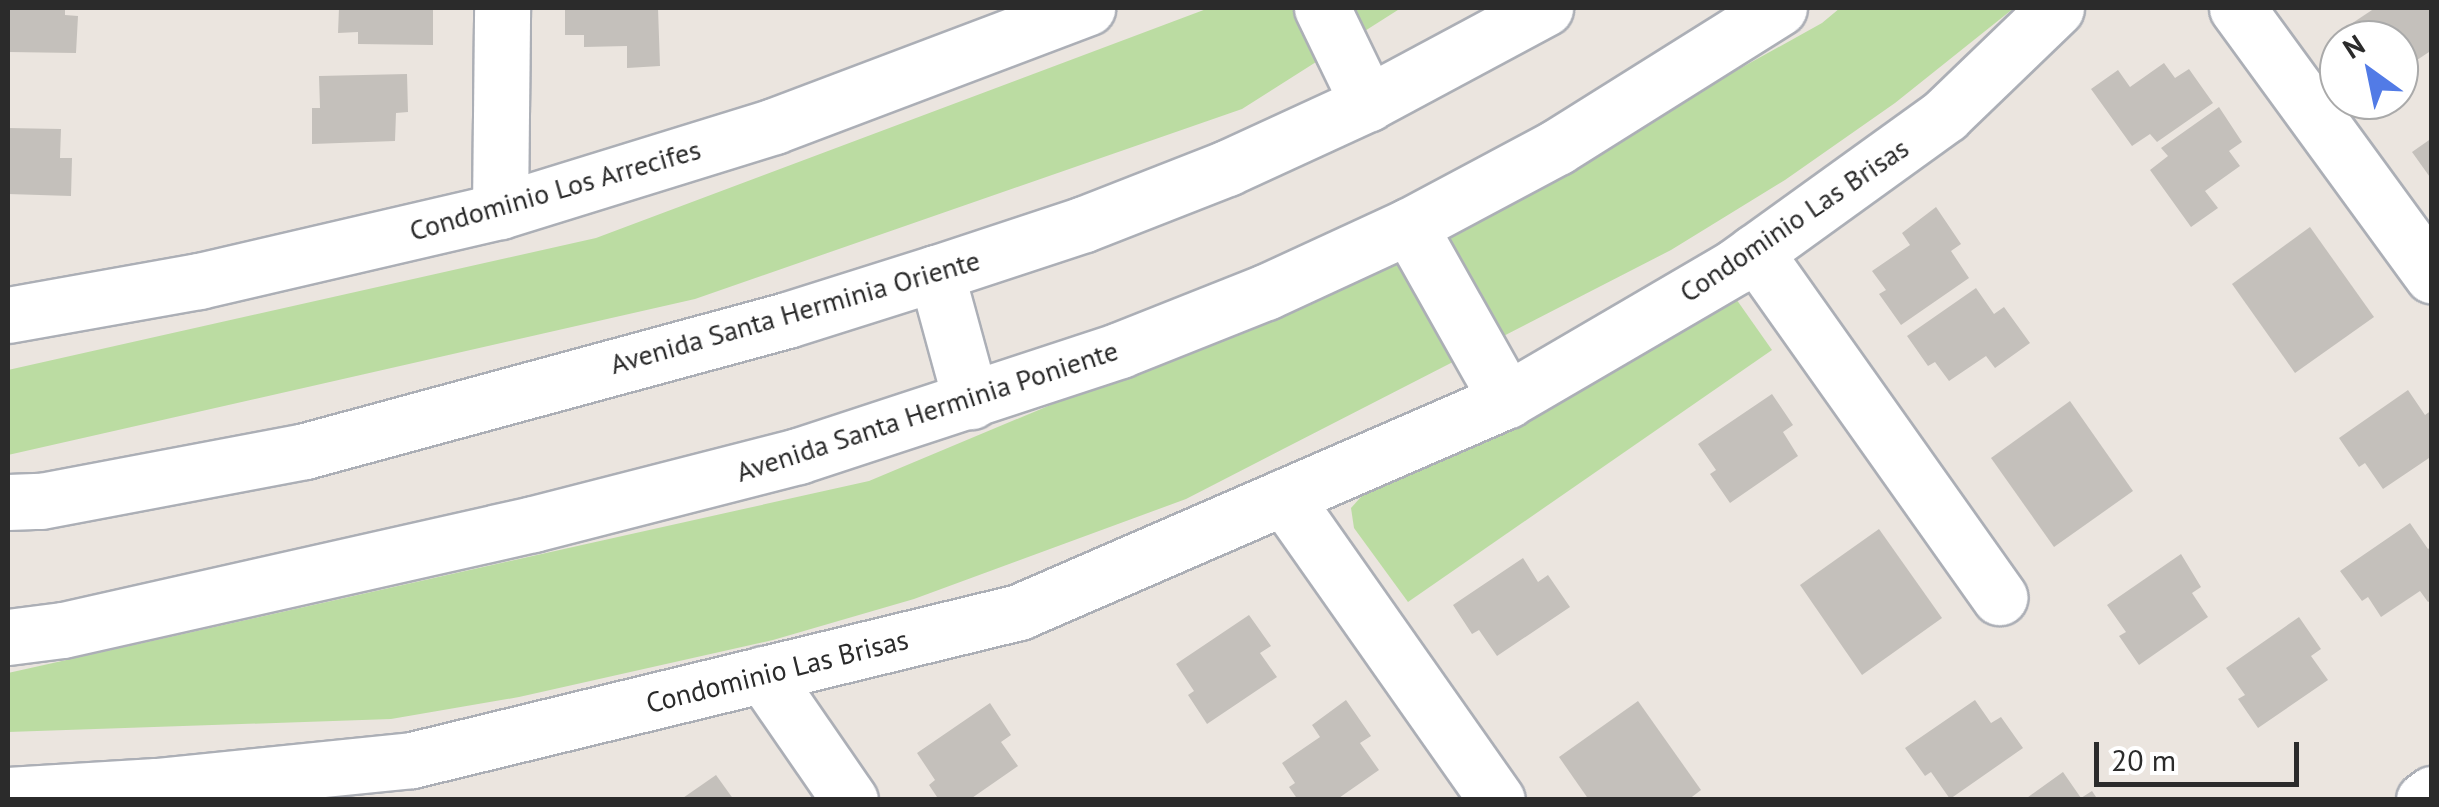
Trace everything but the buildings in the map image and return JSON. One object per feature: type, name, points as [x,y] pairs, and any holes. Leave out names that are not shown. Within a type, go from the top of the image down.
[{"type":"street","points":[[500,211],[502,8]]},
{"type":"street","name":"Condominio Los Arrecifes","points":[[8,316],[199,281],[500,211],[774,126],[1087,8]]},
{"type":"street","points":[[1322,8],[1368,103]]},
{"type":"street","name":"Avenida Santa Herminia Oriente","points":[[8,502],[41,501],[305,451],[788,320],[936,273],[1084,224],[1227,168],[1368,103],[1545,8]]},
{"type":"street","name":"Avenida Santa Herminia Poniente","points":[[8,637],[63,630],[533,524],[798,456],[971,401],[1175,328],[1410,226],[1557,147],[1780,8]]},
{"type":"street","name":"Condominio Las Brisas","points":[[8,794],[161,793],[412,760],[1019,612],[1507,400],[1755,252],[1945,115],[2056,8]]},
{"type":"street","points":[[2236,8],[2432,275]]},
{"type":"street","points":[[1410,226],[1507,400]]},
{"type":"street","points":[[1755,252],[1999,597]]},
{"type":"street","points":[[936,273],[971,401]]},
{"type":"street","points":[[1284,497],[1497,800]]},
{"type":"street","points":[[763,674],[850,800]]},
{"type":"street","points":[[2424,800],[2432,794]]},
{"type":"green space","points":[[1209,8],[1401,8],[1242,109],[695,299],[8,455],[8,370],[596,238]]},
{"type":"green space","points":[[1840,8],[2014,8],[1895,103],[1785,180],[1671,250],[1186,499],[914,599],[773,640],[519,697],[391,719],[8,732],[8,673],[869,481],[1387,264],[1822,23]]},
{"type":"green space","points":[[1734,296],[1772,350],[1408,602],[1354,528],[1351,508],[1369,488]]}]
